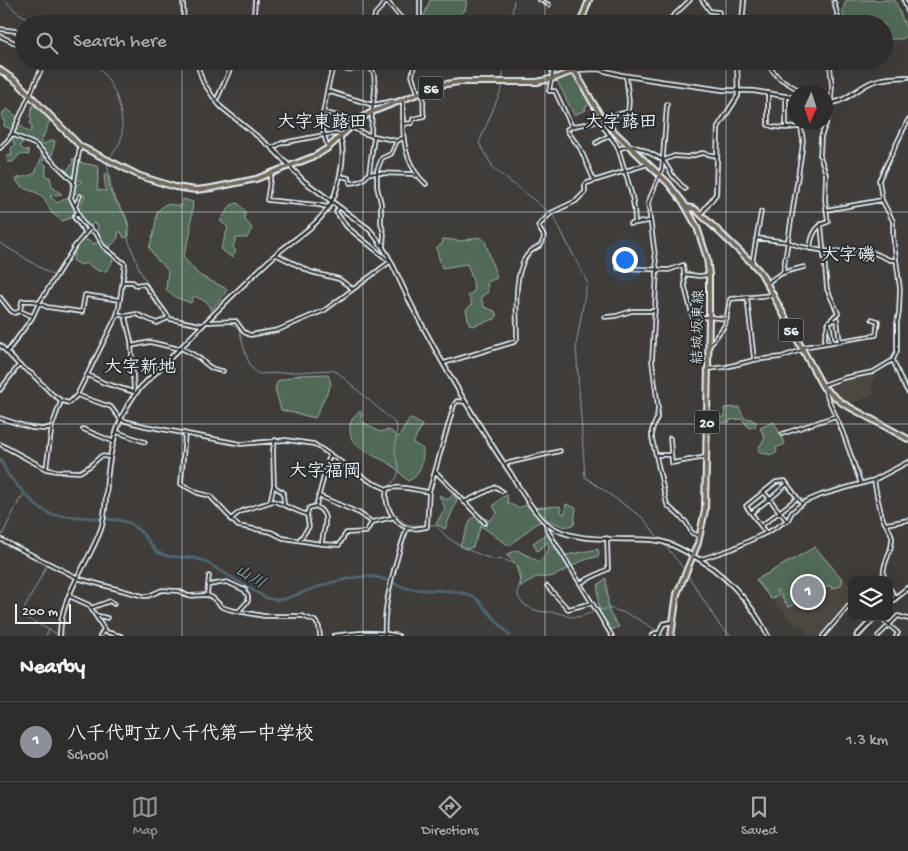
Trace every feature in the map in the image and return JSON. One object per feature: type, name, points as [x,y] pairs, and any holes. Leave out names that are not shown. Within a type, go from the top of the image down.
[{"type":"main road","points":[[584,15],[590,0]]},
{"type":"main road","name":"56","points":[[0,70],[13,78],[30,94],[80,146],[140,176],[186,189],[212,188],[251,181],[289,167],[328,148],[352,126],[372,112],[440,85],[459,82],[551,80],[574,71]]},
{"type":"main road","name":"結城坂東線","points":[[574,71],[600,119],[676,191],[702,238],[709,275],[705,510],[700,536],[678,591],[671,636]]},
{"type":"main road","name":"56","points":[[687,208],[693,208],[701,214],[752,263],[766,284],[823,386],[842,403],[908,439]]},
{"type":"main road","points":[[895,597],[908,588]]},
{"type":"main road","points":[[857,636],[871,621]]},
{"type":"street","points":[[183,0],[184,15]]},
{"type":"street","points":[[254,15],[255,0]]},
{"type":"street","points":[[375,15],[387,0],[399,15]]},
{"type":"street","points":[[420,0],[420,15]]},
{"type":"street","points":[[540,0],[549,5]]},
{"type":"street","points":[[674,15],[690,0]]},
{"type":"street","points":[[702,0],[710,11],[719,12],[719,15]]},
{"type":"street","points":[[743,15],[744,0]]},
{"type":"street","points":[[904,0],[908,12]]},
{"type":"street","points":[[834,2],[838,15]]},
{"type":"street","points":[[0,29],[15,31]]},
{"type":"street","points":[[0,36],[15,43]]},
{"type":"street","points":[[0,148],[12,134],[41,70]]},
{"type":"street","points":[[200,70],[207,89],[216,101],[272,148],[304,181],[370,229],[383,246],[406,295],[465,402],[504,464],[546,523],[573,535],[663,541],[701,559],[726,578],[757,616],[768,636]]},
{"type":"street","points":[[216,101],[230,70]]},
{"type":"street","points":[[328,148],[322,122],[332,70]]},
{"type":"street","points":[[340,176],[349,178],[350,183],[353,183],[367,178],[369,173],[375,80],[372,70]]},
{"type":"street","points":[[403,124],[412,123],[413,119],[424,116],[422,109],[424,102],[412,74],[413,70]]},
{"type":"street","points":[[574,71],[578,70]]},
{"type":"street","points":[[602,70],[626,76],[723,90],[768,93],[786,96],[786,128],[768,125],[768,93]]},
{"type":"street","points":[[701,214],[716,194],[718,124],[735,100],[738,91],[737,70]]},
{"type":"street","points":[[772,70],[779,78],[790,85]]},
{"type":"street","points":[[830,70],[831,85]]},
{"type":"street","points":[[564,75],[554,71],[549,91],[556,92],[572,126]]},
{"type":"street","points":[[594,180],[580,148],[567,128],[628,112],[629,101],[626,76]]},
{"type":"street","points":[[833,103],[840,101],[866,84],[876,80],[908,77]]},
{"type":"street","points":[[327,91],[373,105],[395,102]]},
{"type":"street","points":[[403,99],[403,138],[407,154],[418,176],[426,184]]},
{"type":"street","points":[[667,104],[663,160],[660,175],[648,203],[657,270],[652,361],[658,407],[657,418],[652,430],[652,438],[667,506],[686,522],[692,533],[700,536]]},
{"type":"street","points":[[323,112],[349,118],[352,126],[372,137],[397,141],[403,138]]},
{"type":"street","points":[[600,119],[601,126],[610,135],[618,148],[635,206],[635,223]]},
{"type":"street","points":[[861,484],[823,386],[844,378],[873,372],[893,360],[897,351],[900,294],[893,221],[882,200],[879,180],[908,120]]},
{"type":"street","points":[[782,273],[802,150],[801,130]]},
{"type":"street","points":[[810,249],[813,234],[821,224],[828,222],[826,174],[820,156],[821,136],[824,130]]},
{"type":"street","points":[[12,134],[36,145],[74,182]]},
{"type":"street","points":[[60,636],[62,612],[97,540],[103,523],[110,457],[121,420],[135,393],[276,254],[315,223],[332,202],[340,176],[341,136],[324,135],[282,143],[272,148]]},
{"type":"street","points":[[596,143],[610,135]]},
{"type":"street","points":[[383,246],[384,234],[380,223],[381,203],[377,186],[377,174],[382,158],[391,154],[397,141]]},
{"type":"street","points":[[0,345],[19,365],[32,374],[52,394],[62,401],[69,403],[77,395],[88,375],[117,314],[124,262],[103,246],[97,235],[89,229],[77,213],[71,198],[80,146]]},
{"type":"street","points":[[618,148],[628,146],[642,149],[663,160],[673,176],[685,189]]},
{"type":"street","points":[[663,160],[674,156],[688,157],[702,153],[717,156]]},
{"type":"street","points":[[443,364],[516,340],[520,267],[530,252],[539,247],[544,240],[544,235],[538,226],[551,213],[576,201],[584,192],[585,185],[594,180],[648,164]]},
{"type":"street","points":[[369,173],[412,174],[418,176]]},
{"type":"street","points":[[271,174],[267,200],[329,207]]},
{"type":"street","points":[[75,206],[80,196]]},
{"type":"street","points":[[826,210],[844,205],[882,200]]},
{"type":"street","points":[[339,207],[336,212],[347,228],[391,261]]},
{"type":"street","points":[[752,263],[761,212]]},
{"type":"street","points":[[77,213],[74,217],[86,233]]},
{"type":"street","points":[[630,224],[649,221]]},
{"type":"street","points":[[821,224],[827,289],[838,313],[829,321],[826,327],[824,342]]},
{"type":"street","points":[[7,352],[32,317],[75,246],[89,229]]},
{"type":"street","points":[[757,238],[788,242],[824,251],[872,252],[890,260],[896,260]]},
{"type":"street","points":[[276,254],[311,272],[339,278],[353,289]]},
{"type":"street","points":[[208,322],[236,321],[244,332],[250,335],[278,330],[325,310],[391,261]]},
{"type":"street","points":[[618,268],[637,267],[669,270],[683,266],[685,287],[693,318],[727,319]]},
{"type":"street","points":[[766,284],[782,273],[804,267]]},
{"type":"street","points":[[684,274],[709,275]]},
{"type":"street","points":[[122,282],[134,282],[136,285],[145,285],[168,318],[204,326]]},
{"type":"street","points":[[20,311],[22,300],[39,303],[47,307],[82,312],[85,295],[120,300]]},
{"type":"street","points":[[708,347],[717,337],[727,319],[730,299],[772,295]]},
{"type":"street","points":[[0,297],[12,312],[20,311],[32,317]]},
{"type":"street","points":[[747,297],[754,360]]},
{"type":"street","points":[[605,317],[632,311],[655,311]]},
{"type":"street","points":[[117,314],[125,316],[136,314],[157,323],[168,318]]},
{"type":"street","points":[[125,316],[130,335],[135,393]]},
{"type":"street","points":[[829,321],[837,319],[840,342]]},
{"type":"street","points":[[708,369],[781,357],[824,342],[840,342],[876,335],[878,322],[872,319]]},
{"type":"street","points":[[829,321],[832,342]]},
{"type":"street","points":[[131,346],[150,342],[180,348],[200,359],[207,367],[223,371]]},
{"type":"street","points":[[893,360],[908,392]]},
{"type":"street","points":[[0,390],[19,365]]},
{"type":"street","points":[[88,375],[104,383],[135,393]]},
{"type":"street","points":[[77,395],[111,407],[121,420],[145,426],[241,444],[275,440],[308,442],[323,448],[372,482],[387,489]]},
{"type":"street","points":[[46,469],[52,428],[62,401]]},
{"type":"street","points":[[429,492],[392,486],[387,489],[385,495],[386,504],[395,517],[407,528],[427,527],[429,492],[455,402],[465,402]]},
{"type":"street","points":[[782,434],[836,416]]},
{"type":"street","points":[[0,418],[31,428],[52,428]]},
{"type":"street","points":[[83,429],[114,442]]},
{"type":"street","points":[[117,432],[145,442]]},
{"type":"street","points":[[185,433],[181,484],[202,495],[210,496],[231,520],[240,526],[271,532],[283,538],[303,542],[339,545],[346,533],[366,532],[372,522],[395,517]]},
{"type":"street","points":[[670,438],[672,463],[706,458]]},
{"type":"street","points":[[270,502],[274,485],[272,449],[275,440]]},
{"type":"street","points":[[0,444],[46,469],[80,472],[101,456],[110,457]]},
{"type":"street","points":[[504,464],[560,451]]},
{"type":"street","points":[[316,506],[330,454]]},
{"type":"street","points":[[656,455],[670,455]]},
{"type":"street","points":[[701,559],[732,549],[766,533],[787,521],[792,512],[802,504],[820,495],[874,480],[908,462]]},
{"type":"street","points":[[435,471],[485,523]]},
{"type":"street","points":[[874,480],[886,524],[891,531],[892,538],[887,561],[883,567],[884,576]]},
{"type":"street","points":[[766,533],[746,506],[776,482],[784,481],[802,504]]},
{"type":"street","points":[[751,513],[787,484]]},
{"type":"street","points":[[274,485],[283,492],[285,506]]},
{"type":"street","points":[[464,502],[496,487],[502,491]]},
{"type":"street","points":[[764,492],[787,521]]},
{"type":"street","points":[[319,496],[359,513],[372,522]]},
{"type":"street","points":[[761,526],[796,499]]},
{"type":"street","points":[[231,520],[236,513],[274,501],[307,515]]},
{"type":"street","points":[[300,540],[309,527],[307,515],[309,508],[316,506]]},
{"type":"street","points":[[316,506],[324,512],[326,519],[322,544]]},
{"type":"street","points":[[886,524],[908,520]]},
{"type":"street","points":[[546,523],[547,529],[612,636]]},
{"type":"street","points":[[385,635],[387,607],[395,562],[407,528]]},
{"type":"street","points":[[580,583],[608,569],[607,538]]},
{"type":"street","points":[[0,539],[78,578],[143,596],[148,596],[162,590],[179,591],[194,597],[207,595],[222,607],[238,611],[264,616],[292,615],[310,618],[317,623],[320,636]]},
{"type":"street","points":[[207,595],[209,576]]},
{"type":"street","points":[[209,585],[227,582],[244,590],[248,596],[248,601],[238,611]]},
{"type":"street","points":[[547,586],[568,609],[592,603]]},
{"type":"street","points":[[69,596],[89,605],[104,629],[100,636]]},
{"type":"street","points":[[91,608],[110,601],[114,604]]},
{"type":"street","points":[[823,636],[848,607]]},
{"type":"street","points":[[95,615],[107,618]]},
{"type":"street","points":[[878,636],[898,616],[908,619]]},
{"type":"street","points":[[884,621],[898,633],[896,636]]},
{"type":"street","points":[[652,636],[655,633],[659,635],[664,624],[672,622]]},
{"type":"street","points":[[103,631],[121,636]]},
{"type":"street","points":[[334,636],[362,632],[398,636]]},
{"type":"shaded area","points":[[873,373],[875,378],[871,385],[875,394],[847,405],[823,385],[844,379]]},
{"type":"shaded area","points":[[815,546],[848,583],[848,606],[822,636],[808,636],[802,626],[798,627],[767,596],[754,579]]},
{"type":"green space","points":[[430,0],[467,0],[465,11],[461,11],[463,12],[462,15],[424,15]]},
{"type":"green space","points":[[847,0],[895,0],[906,28],[907,36],[902,39],[893,39],[893,15],[843,15]]},
{"type":"green space","points":[[573,74],[590,104],[585,107],[586,110],[574,115],[556,79]]},
{"type":"green space","points":[[36,104],[50,120],[41,142],[44,144],[52,140],[55,141],[52,156],[49,160],[44,158],[43,162],[46,165],[46,176],[50,177],[52,187],[62,194],[50,196],[57,203],[69,197],[75,211],[73,217],[62,221],[52,213],[42,196],[20,186],[16,179],[35,173],[42,156],[41,148],[24,139],[20,146],[23,150],[28,150],[29,155],[20,154],[13,162],[8,162],[6,157],[12,156],[11,148],[15,145],[11,137],[13,132],[4,126],[3,112],[7,109],[20,119],[19,123],[29,132],[32,127],[30,116],[33,105]]},
{"type":"green space","points":[[72,159],[99,168],[97,190],[106,191],[104,175],[107,173],[111,193],[128,221],[129,236],[124,238],[121,232],[118,232],[118,238],[108,251],[114,256],[112,263],[103,272],[96,270],[86,263],[82,265],[73,261],[76,248],[81,240],[84,238],[93,244],[101,241],[97,232],[98,225],[93,223],[90,228],[85,226],[78,218],[80,205],[85,196],[74,193],[73,188],[82,181],[72,179],[66,171],[73,163]]},
{"type":"green space","points":[[183,199],[193,202],[190,236],[183,257],[199,275],[227,289],[211,311],[207,302],[194,296],[191,303],[175,297],[166,289],[168,270],[158,261],[149,248],[157,212],[164,205],[168,204],[181,206]]},
{"type":"green space","points":[[238,203],[245,211],[245,220],[252,228],[247,238],[236,238],[233,247],[236,251],[232,258],[221,249],[228,227],[220,221],[231,205]]},
{"type":"green space","points":[[479,237],[485,241],[497,278],[487,282],[488,292],[481,297],[484,307],[495,311],[497,316],[495,319],[472,326],[469,324],[466,310],[472,304],[468,295],[474,292],[473,281],[467,264],[442,268],[436,248],[442,244],[443,239],[462,241]]},
{"type":"green space","points":[[328,374],[331,384],[315,418],[281,410],[275,388],[278,381],[299,375]]},
{"type":"green space","points":[[739,407],[744,418],[756,422],[755,427],[749,428],[742,419],[711,423],[710,418],[725,417],[724,408]]},
{"type":"green space","points":[[360,411],[362,414],[360,420],[379,432],[389,430],[399,437],[410,418],[422,425],[413,443],[423,449],[422,464],[416,476],[408,481],[394,467],[355,444],[351,438],[350,424],[353,417]]},
{"type":"green space","points":[[774,422],[785,444],[776,448],[777,452],[773,455],[760,453],[758,449],[765,438],[760,428]]},
{"type":"green space","points":[[453,494],[457,500],[445,529],[436,524],[445,508],[439,495],[448,500]]},
{"type":"green space","points":[[507,495],[508,503],[518,508],[526,505],[530,508],[560,506],[562,513],[565,514],[566,504],[576,508],[574,525],[564,527],[548,520],[537,523],[509,546],[481,526],[473,547],[466,549],[460,546],[471,519],[480,514],[489,521],[497,513],[493,506]]},
{"type":"green space","points":[[546,534],[561,556],[598,549],[599,556],[582,561],[553,576],[536,577],[521,587],[515,565],[506,555],[517,550],[538,561],[549,550],[548,542],[537,551],[533,543]]},
{"type":"green space","points":[[815,547],[843,580],[840,586],[832,589],[831,586],[828,586],[796,600],[794,605],[788,607],[778,590],[776,591],[779,595],[771,599],[756,580]]},
{"type":"green space","points":[[606,578],[609,612],[619,627],[611,630],[603,618],[598,605],[598,585]]},
{"type":"waterway","points":[[5,0],[21,15]]},
{"type":"waterway","points":[[512,15],[514,0]]},
{"type":"waterway","points":[[101,70],[114,90],[121,114],[122,137],[108,159]]},
{"type":"waterway","points":[[502,80],[504,70]]},
{"type":"waterway","points":[[502,84],[479,143],[494,169],[553,215],[587,282],[576,346],[585,477],[643,518],[657,536]]},
{"type":"waterway","points":[[107,162],[112,193],[123,212],[128,226],[128,239],[140,271],[162,307]]},
{"type":"waterway","points":[[0,243],[54,276]]},
{"type":"waterway","points":[[208,324],[225,323],[236,327],[239,330],[248,361],[251,367],[259,374],[332,370],[337,372],[394,422],[397,427],[395,453],[399,469],[397,477],[388,488]]},
{"type":"waterway","name":"山川","points":[[0,459],[8,475],[25,494],[37,506],[52,515],[118,520],[130,523],[142,533],[157,552],[167,556],[194,558],[204,561],[266,598],[285,599],[318,587],[355,577],[376,577],[408,588],[454,591],[470,595],[477,599],[510,636]]},
{"type":"waterway","points":[[0,539],[20,499],[25,494]]},
{"type":"waterway","points":[[390,508],[401,520],[409,525],[435,525],[446,536],[468,550],[514,564],[521,572],[518,588],[520,600],[535,610],[560,613],[570,617],[605,609],[617,610],[632,616],[657,631]]},
{"type":"waterway","points":[[0,541],[47,565],[21,615],[57,634]]},
{"type":"waterway","points":[[663,543],[684,569]]},
{"type":"waterway","points":[[687,574],[720,626],[731,636]]},
{"type":"waterway","points":[[46,636],[49,630]]},
{"type":"place","name":"八千代町立八千代第一中学校","points":[[808,592]]},
{"type":"district","name":"大字東蕗田","points":[[322,121]]},
{"type":"district","name":"大字蕗田","points":[[621,121]]},
{"type":"district","name":"大字磯","points":[[848,254]]},
{"type":"district","name":"大字新地","points":[[140,366]]},
{"type":"district","name":"大字福岡","points":[[325,470]]}]
